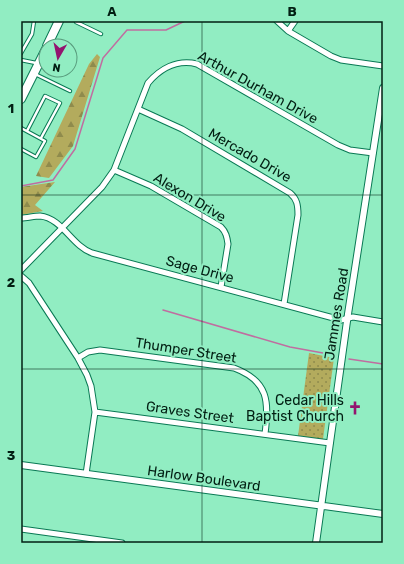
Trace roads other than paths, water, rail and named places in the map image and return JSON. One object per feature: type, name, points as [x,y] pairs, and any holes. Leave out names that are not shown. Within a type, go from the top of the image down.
[{"type":"main road","points":[[51,38],[59,21]]},
{"type":"main road","points":[[21,99],[38,65]]},
{"type":"street","points":[[277,21],[288,31],[331,56],[341,60],[383,66]]},
{"type":"street","points":[[288,31],[295,21]]},
{"type":"street","name":"Arthur Durham Drive","points":[[21,270],[102,187],[114,170],[148,83],[155,75],[171,65],[180,62],[196,64],[338,145],[350,150],[373,153]]},
{"type":"street","name":"Jammes Road","points":[[316,543],[347,319],[383,88]]},
{"type":"street","name":"Mercado Drive","points":[[138,109],[182,129],[290,193],[294,197],[297,202],[298,215],[284,304]]},
{"type":"street","name":"Alexon Drive","points":[[114,170],[151,186],[221,227],[228,238],[221,287]]},
{"type":"street","name":"Sage Drive","points":[[21,218],[38,216],[55,222],[82,248],[92,253],[341,320],[353,318],[383,322]]},
{"type":"street","points":[[21,276],[29,283],[78,358],[91,386],[94,399],[94,412],[86,474]]},
{"type":"street","name":"Thumper Street","points":[[78,358],[88,352],[100,350],[234,368],[243,371],[257,383],[266,397],[268,411],[265,434]]},
{"type":"street","name":"Graves Street","points":[[94,412],[330,443]]},
{"type":"street","name":"Harlow Boulevard","points":[[21,465],[383,514]]},
{"type":"street","points":[[21,529],[122,543]]},
{"type":"lane","points":[[21,53],[26,47],[32,34],[34,21]]},
{"type":"lane","points":[[76,21],[101,34]]},
{"type":"lane","points":[[21,60],[38,63]]},
{"type":"lane","points":[[34,73],[70,91]]},
{"type":"lane","points":[[27,131],[45,96],[60,103],[41,138]]},
{"type":"lane","points":[[21,128],[45,140],[36,157],[21,149]]},
{"type":"waterway","points":[[21,186],[53,180],[75,149],[103,58],[127,30],[166,30],[185,21]]},
{"type":"waterway","points":[[163,310],[290,347],[334,355]]},
{"type":"waterway","points":[[349,359],[383,364]]},
{"type":"place","name":"Cedar Hills Baptist Church","points":[[355,408]]}]
